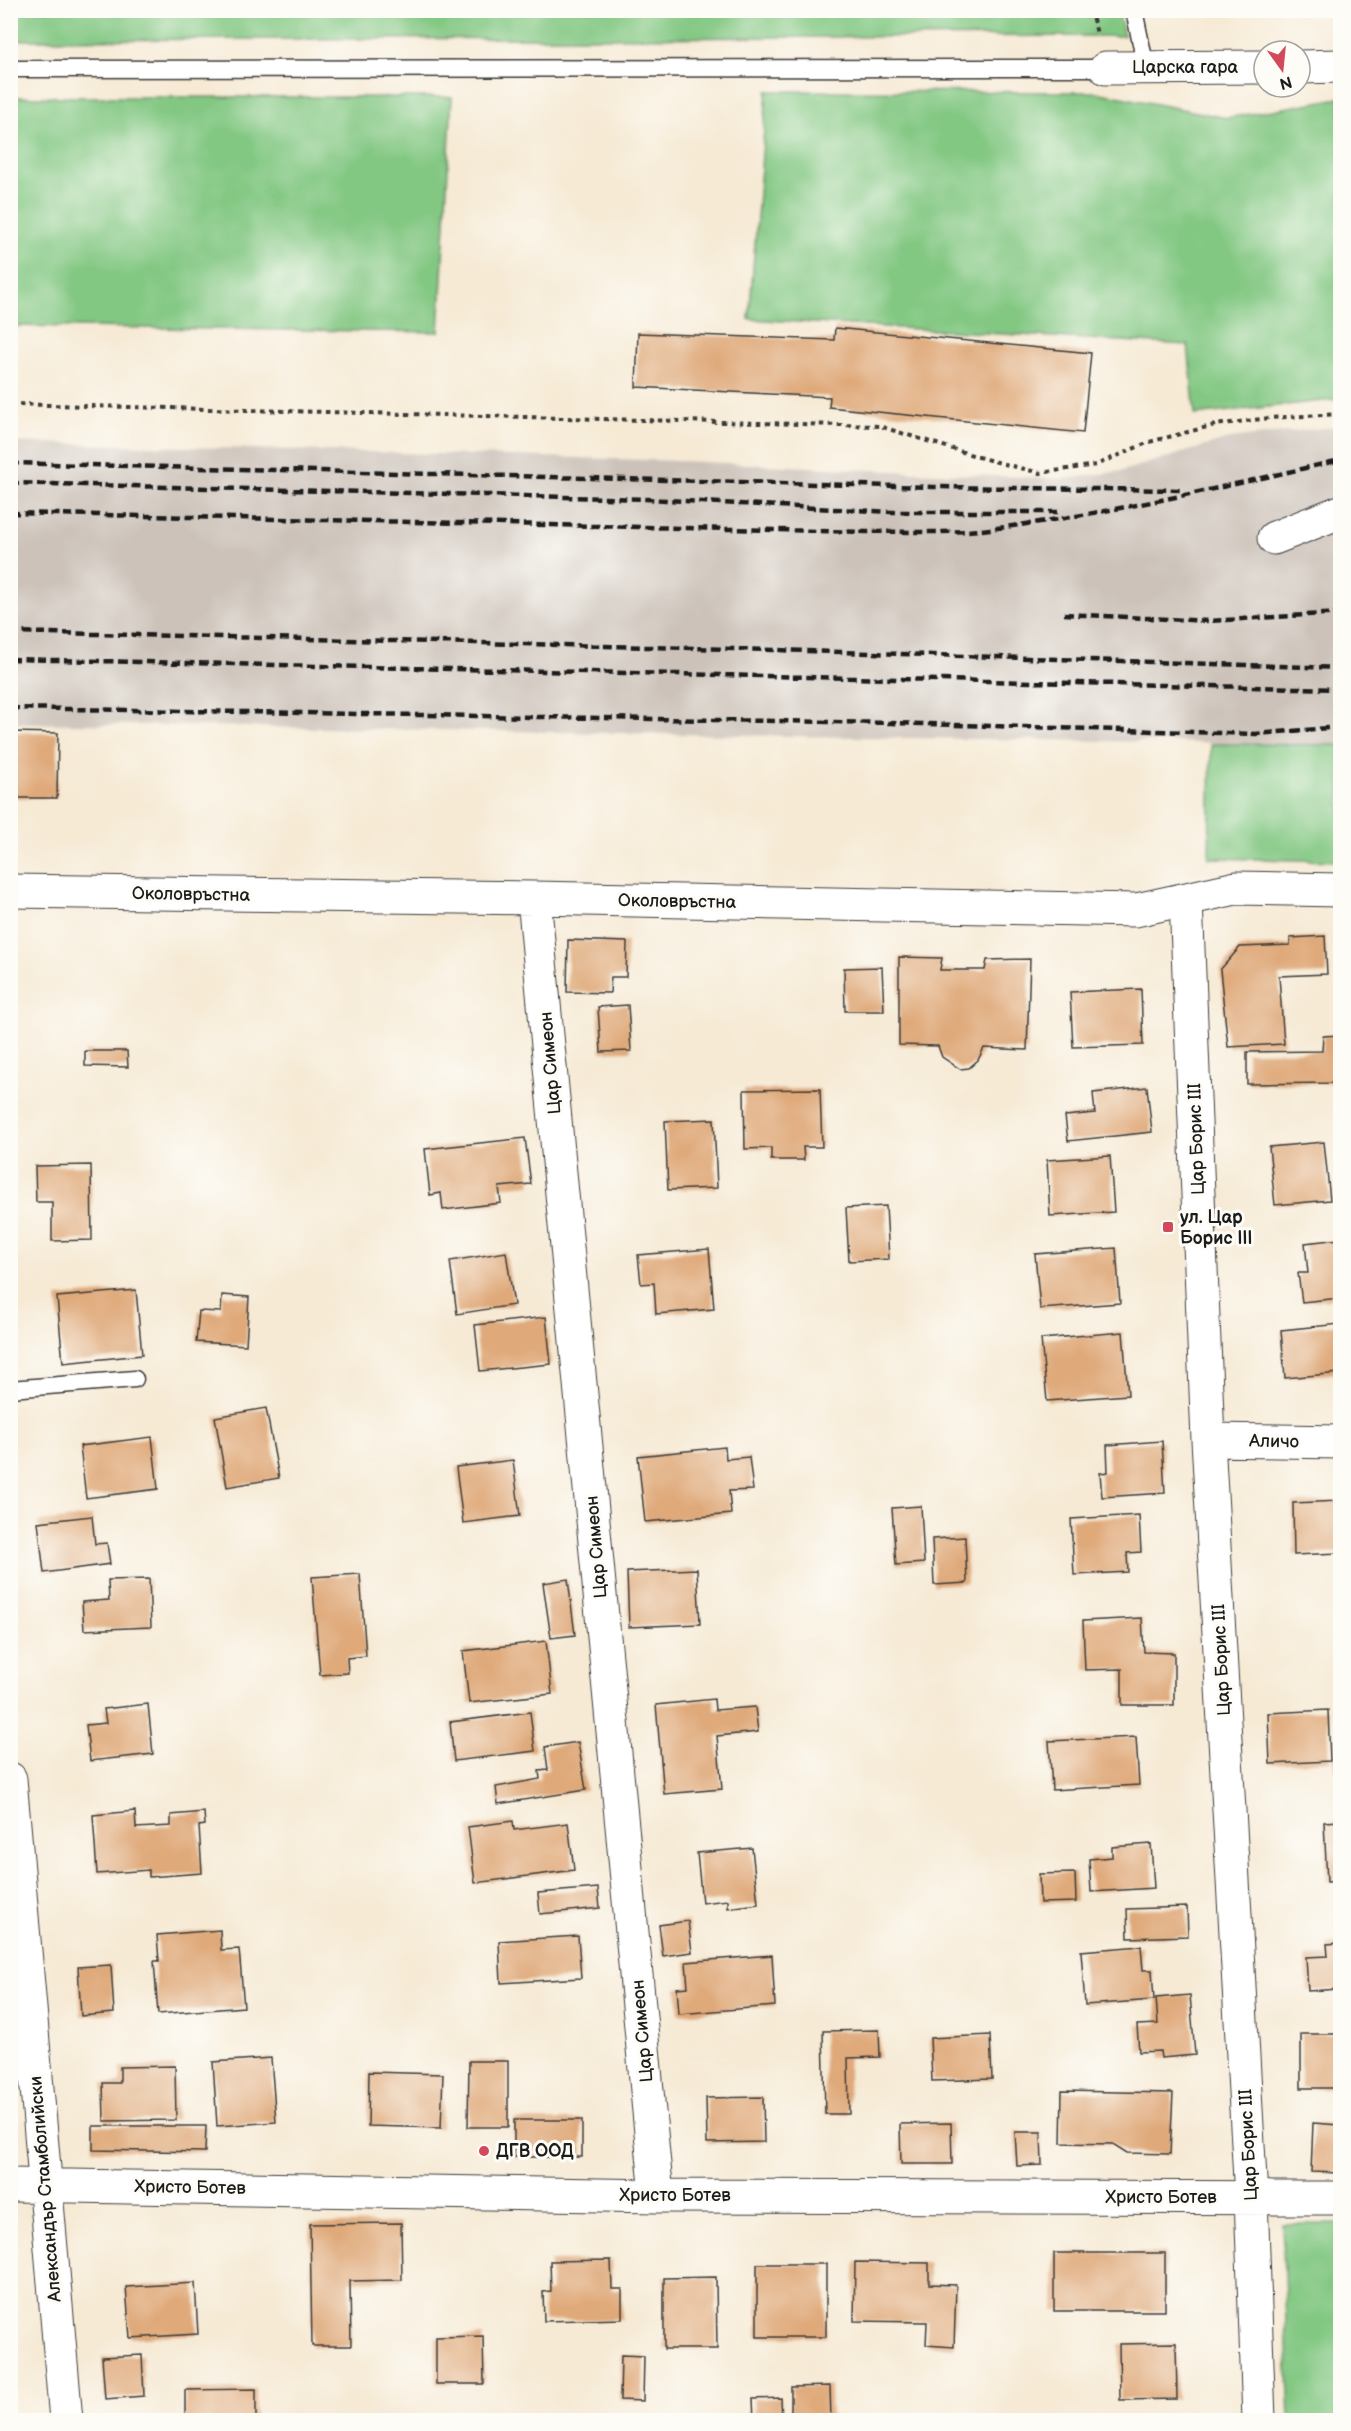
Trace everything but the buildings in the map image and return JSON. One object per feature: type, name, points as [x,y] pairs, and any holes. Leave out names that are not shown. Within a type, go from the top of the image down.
[{"type":"street","points":[[1312,67],[1341,66]]},
{"type":"street","name":"Царска гара","points":[[1106,68],[1252,67]]},
{"type":"street","points":[[1274,538],[1341,512]]},
{"type":"street","name":"Околовръстна","points":[[10,891],[534,898],[1136,910],[1236,888],[1341,890]]},
{"type":"street","name":"Цар Симеон","points":[[534,898],[657,2196]]},
{"type":"street","name":"Цар Борис III","points":[[1186,900],[1208,1440],[1251,2197],[1259,2421]]},
{"type":"street","name":"Аличо","points":[[1208,1440],[1341,1442]]},
{"type":"street","name":"Александър Стамболийски","points":[[10,1779],[66,2421]]},
{"type":"street","name":"Христо Ботев","points":[[10,2185],[657,2196],[1341,2198]]},
{"type":"lane","points":[[1134,10],[1146,68]]},
{"type":"lane","points":[[10,69],[1106,68]]},
{"type":"lane","points":[[10,1389],[135,1379]]},
{"type":"path","points":[[10,404],[879,426],[985,459],[1040,473],[1096,465],[1149,442],[1215,424],[1341,414]]},
{"type":"shaded area","points":[[1340,426],[1340,745],[11,723],[10,442],[683,461],[1064,479],[1122,471],[1229,439]]},
{"type":"green space","points":[[11,10],[1118,10],[1124,36],[10,40]]},
{"type":"green space","points":[[767,91],[1096,92],[1227,118],[1340,98],[1340,399],[1195,415],[1188,345],[749,319]]},
{"type":"green space","points":[[11,97],[452,97],[439,332],[11,326]]},
{"type":"green space","points":[[1211,744],[1340,745],[1340,861],[1209,858]]},
{"type":"green space","points":[[1282,2224],[1340,2224],[1340,2420],[1290,2420]]},
{"type":"railway","points":[[10,513],[866,532],[960,531],[1034,523],[1122,508],[1340,460]]},
{"type":"railway","points":[[10,463],[933,487],[1183,490]]},
{"type":"railway","points":[[10,483],[646,499],[892,512],[1058,512]]},
{"type":"railway","points":[[1064,614],[1209,621],[1340,613]]},
{"type":"railway","points":[[10,632],[776,650],[1340,668]]},
{"type":"railway","points":[[10,659],[1340,689]]},
{"type":"railway","points":[[10,708],[892,723],[1256,734],[1340,727]]},
{"type":"place","name":"ул. Цар Борис ІІІ","points":[[1168,1227]]},
{"type":"place","name":"ДГВ ООД","points":[[484,2151]]}]
